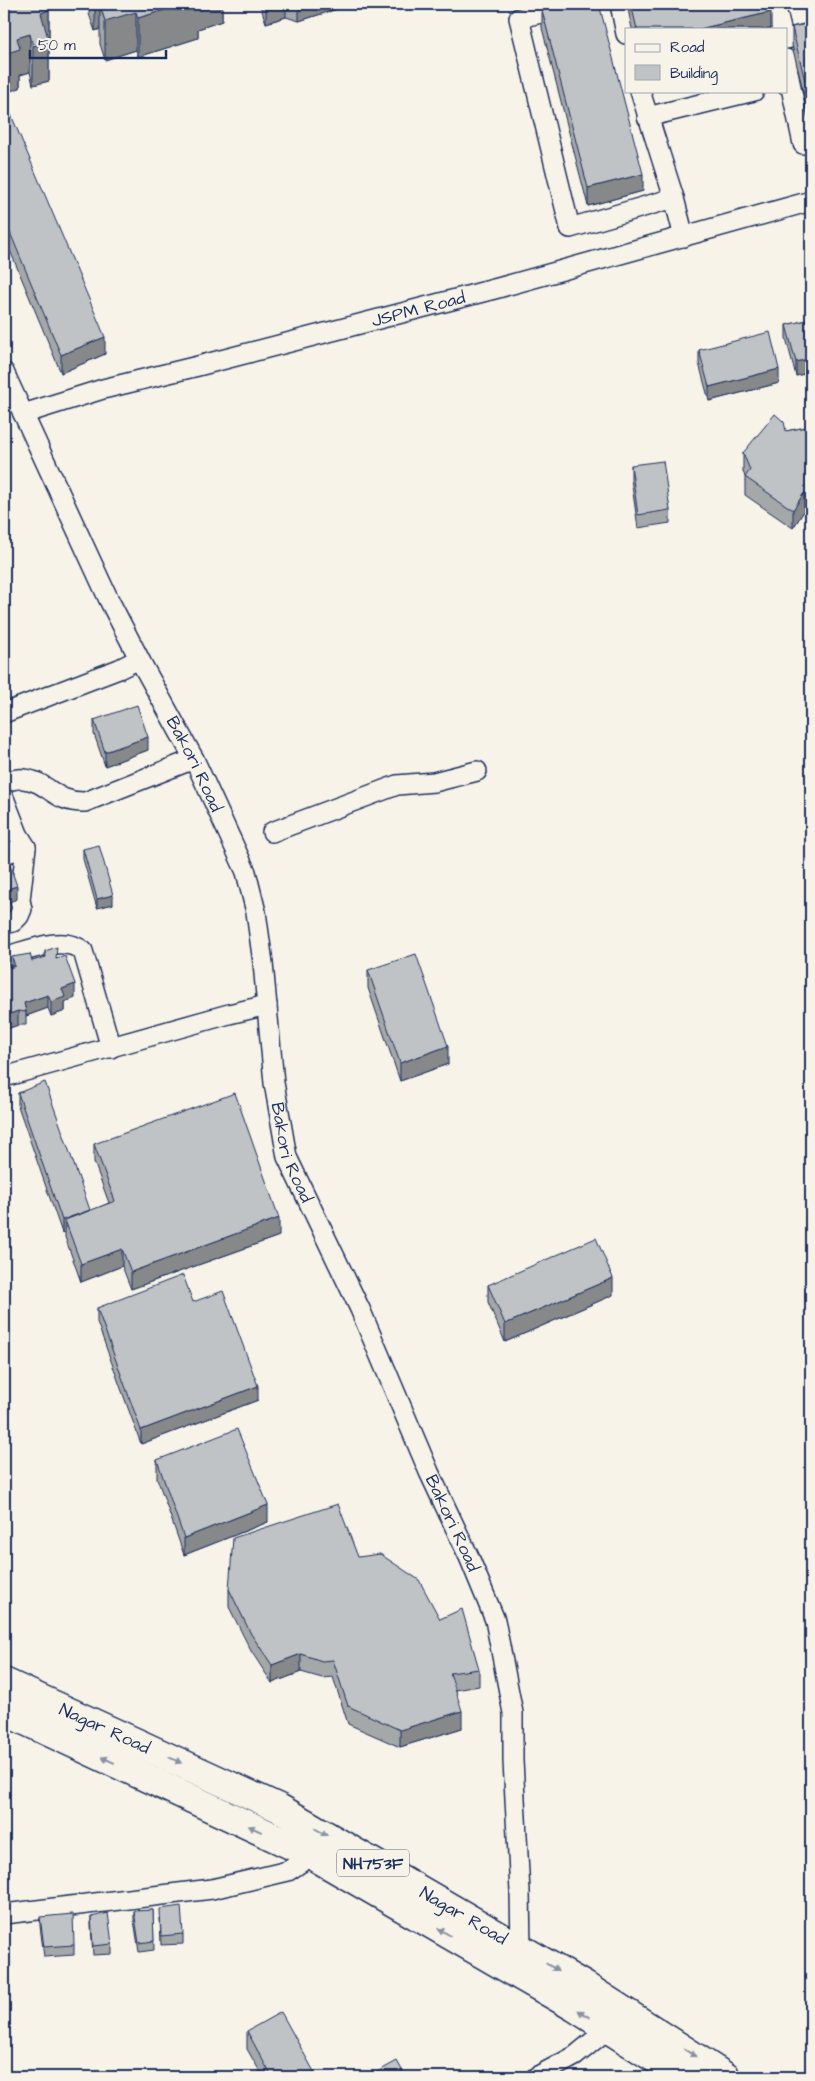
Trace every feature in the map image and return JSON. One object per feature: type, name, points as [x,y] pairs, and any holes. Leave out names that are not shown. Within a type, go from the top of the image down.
[{"type":"highway","name":"Nagar Road","points":[[4,1682],[279,1808],[517,1960],[608,2029],[684,2077]]},
{"type":"highway","name":"Nagar Road","points":[[4,1711],[312,1855],[517,1960],[585,1986],[726,2077]]},
{"type":"street","points":[[582,4],[519,18],[570,228],[674,198]]},
{"type":"street","points":[[620,4],[625,29]]},
{"type":"street","points":[[775,4],[781,28]]},
{"type":"street","points":[[788,39],[811,33]]},
{"type":"street","points":[[788,83],[803,144],[811,142]]},
{"type":"street","points":[[640,92],[674,198],[684,237]]},
{"type":"street","points":[[647,117],[750,92]]},
{"type":"street","name":"JSPM Road","points":[[23,414],[103,389],[498,288],[811,201]]},
{"type":"street","name":"Bakori Road","points":[[4,372],[74,526],[139,659],[194,758],[246,872],[257,920],[263,963],[274,1083],[287,1157],[360,1309],[430,1472],[470,1557],[495,1620],[513,1713],[517,1960]]},
{"type":"street","points":[[4,713],[139,659]]},
{"type":"street","points":[[4,782],[22,778],[37,782],[58,797],[71,802],[85,802],[194,758]]},
{"type":"street","points":[[272,832],[397,785],[434,782],[477,771]]},
{"type":"street","points":[[4,798],[18,834],[26,847],[20,900],[22,909],[19,916],[13,922],[4,924]]},
{"type":"street","points":[[4,854],[26,847]]},
{"type":"street","points":[[4,957],[49,945],[75,944],[83,951],[111,1048]]},
{"type":"street","points":[[4,1077],[267,1005]]},
{"type":"street","points":[[4,1914],[212,1888],[288,1871],[312,1855]]},
{"type":"street","points":[[536,2077],[575,2056],[608,2029]]},
{"type":"building","points":[[4,4],[47,4],[49,10],[41,13],[49,42],[33,46],[30,34],[17,38],[20,49],[4,54]]},
{"type":"building","points":[[184,4],[138,18],[136,12],[105,21],[100,5]]},
{"type":"building","points":[[566,4],[599,4],[643,174],[588,188],[542,10]]},
{"type":"building","points":[[631,4],[769,4],[771,12],[703,28],[637,28]]},
{"type":"building","points":[[811,23],[811,106],[792,27]]},
{"type":"building","points":[[9,110],[105,337],[61,355],[4,218],[4,112]]},
{"type":"building","points":[[811,319],[811,358],[796,362],[786,325]]},
{"type":"building","points":[[770,332],[779,369],[709,387],[699,350]]},
{"type":"building","points":[[775,414],[784,422],[786,431],[811,426],[811,498],[804,493],[793,510],[745,477],[750,470],[743,453]]},
{"type":"building","points":[[663,461],[670,510],[638,515],[631,465]]},
{"type":"building","points":[[137,705],[148,737],[105,752],[94,720]]},
{"type":"building","points":[[99,845],[113,895],[97,899],[83,849]]},
{"type":"building","points":[[7,857],[17,886],[4,890],[4,858]]},
{"type":"building","points":[[57,947],[56,959],[65,956],[75,984],[62,989],[65,997],[51,1002],[48,995],[24,1003],[26,1012],[18,1011],[4,1016],[4,960],[7,959],[10,968],[15,966],[12,957],[30,954],[32,961],[46,957],[45,951]]},
{"type":"building","points":[[416,954],[448,1046],[400,1063],[368,970]]},
{"type":"building","points":[[45,1082],[90,1210],[62,1220],[18,1093]]},
{"type":"building","points":[[235,1093],[279,1218],[131,1272],[122,1249],[81,1264],[65,1220],[115,1201],[94,1144]]},
{"type":"building","points":[[596,1238],[613,1278],[505,1324],[488,1285]]},
{"type":"building","points":[[183,1275],[193,1302],[223,1291],[258,1386],[141,1430],[97,1308]]},
{"type":"building","points":[[237,1429],[268,1505],[184,1538],[157,1460]]},
{"type":"building","points":[[338,1504],[358,1557],[380,1554],[419,1580],[440,1619],[462,1609],[479,1669],[450,1673],[462,1711],[400,1730],[348,1706],[333,1660],[322,1661],[301,1654],[272,1665],[251,1634],[229,1589],[233,1538]]},
{"type":"building","points":[[181,1906],[183,1934],[161,1936],[160,1909]]},
{"type":"building","points":[[153,1910],[154,1941],[139,1943],[134,1911]]},
{"type":"building","points":[[108,1913],[112,1944],[93,1946],[91,1917]]},
{"type":"building","points":[[73,1914],[74,1945],[44,1947],[40,1917]]},
{"type":"building","points":[[281,2012],[317,2077],[272,2077],[247,2031]]},
{"type":"building","points":[[397,2061],[406,2077],[368,2077]]}]
